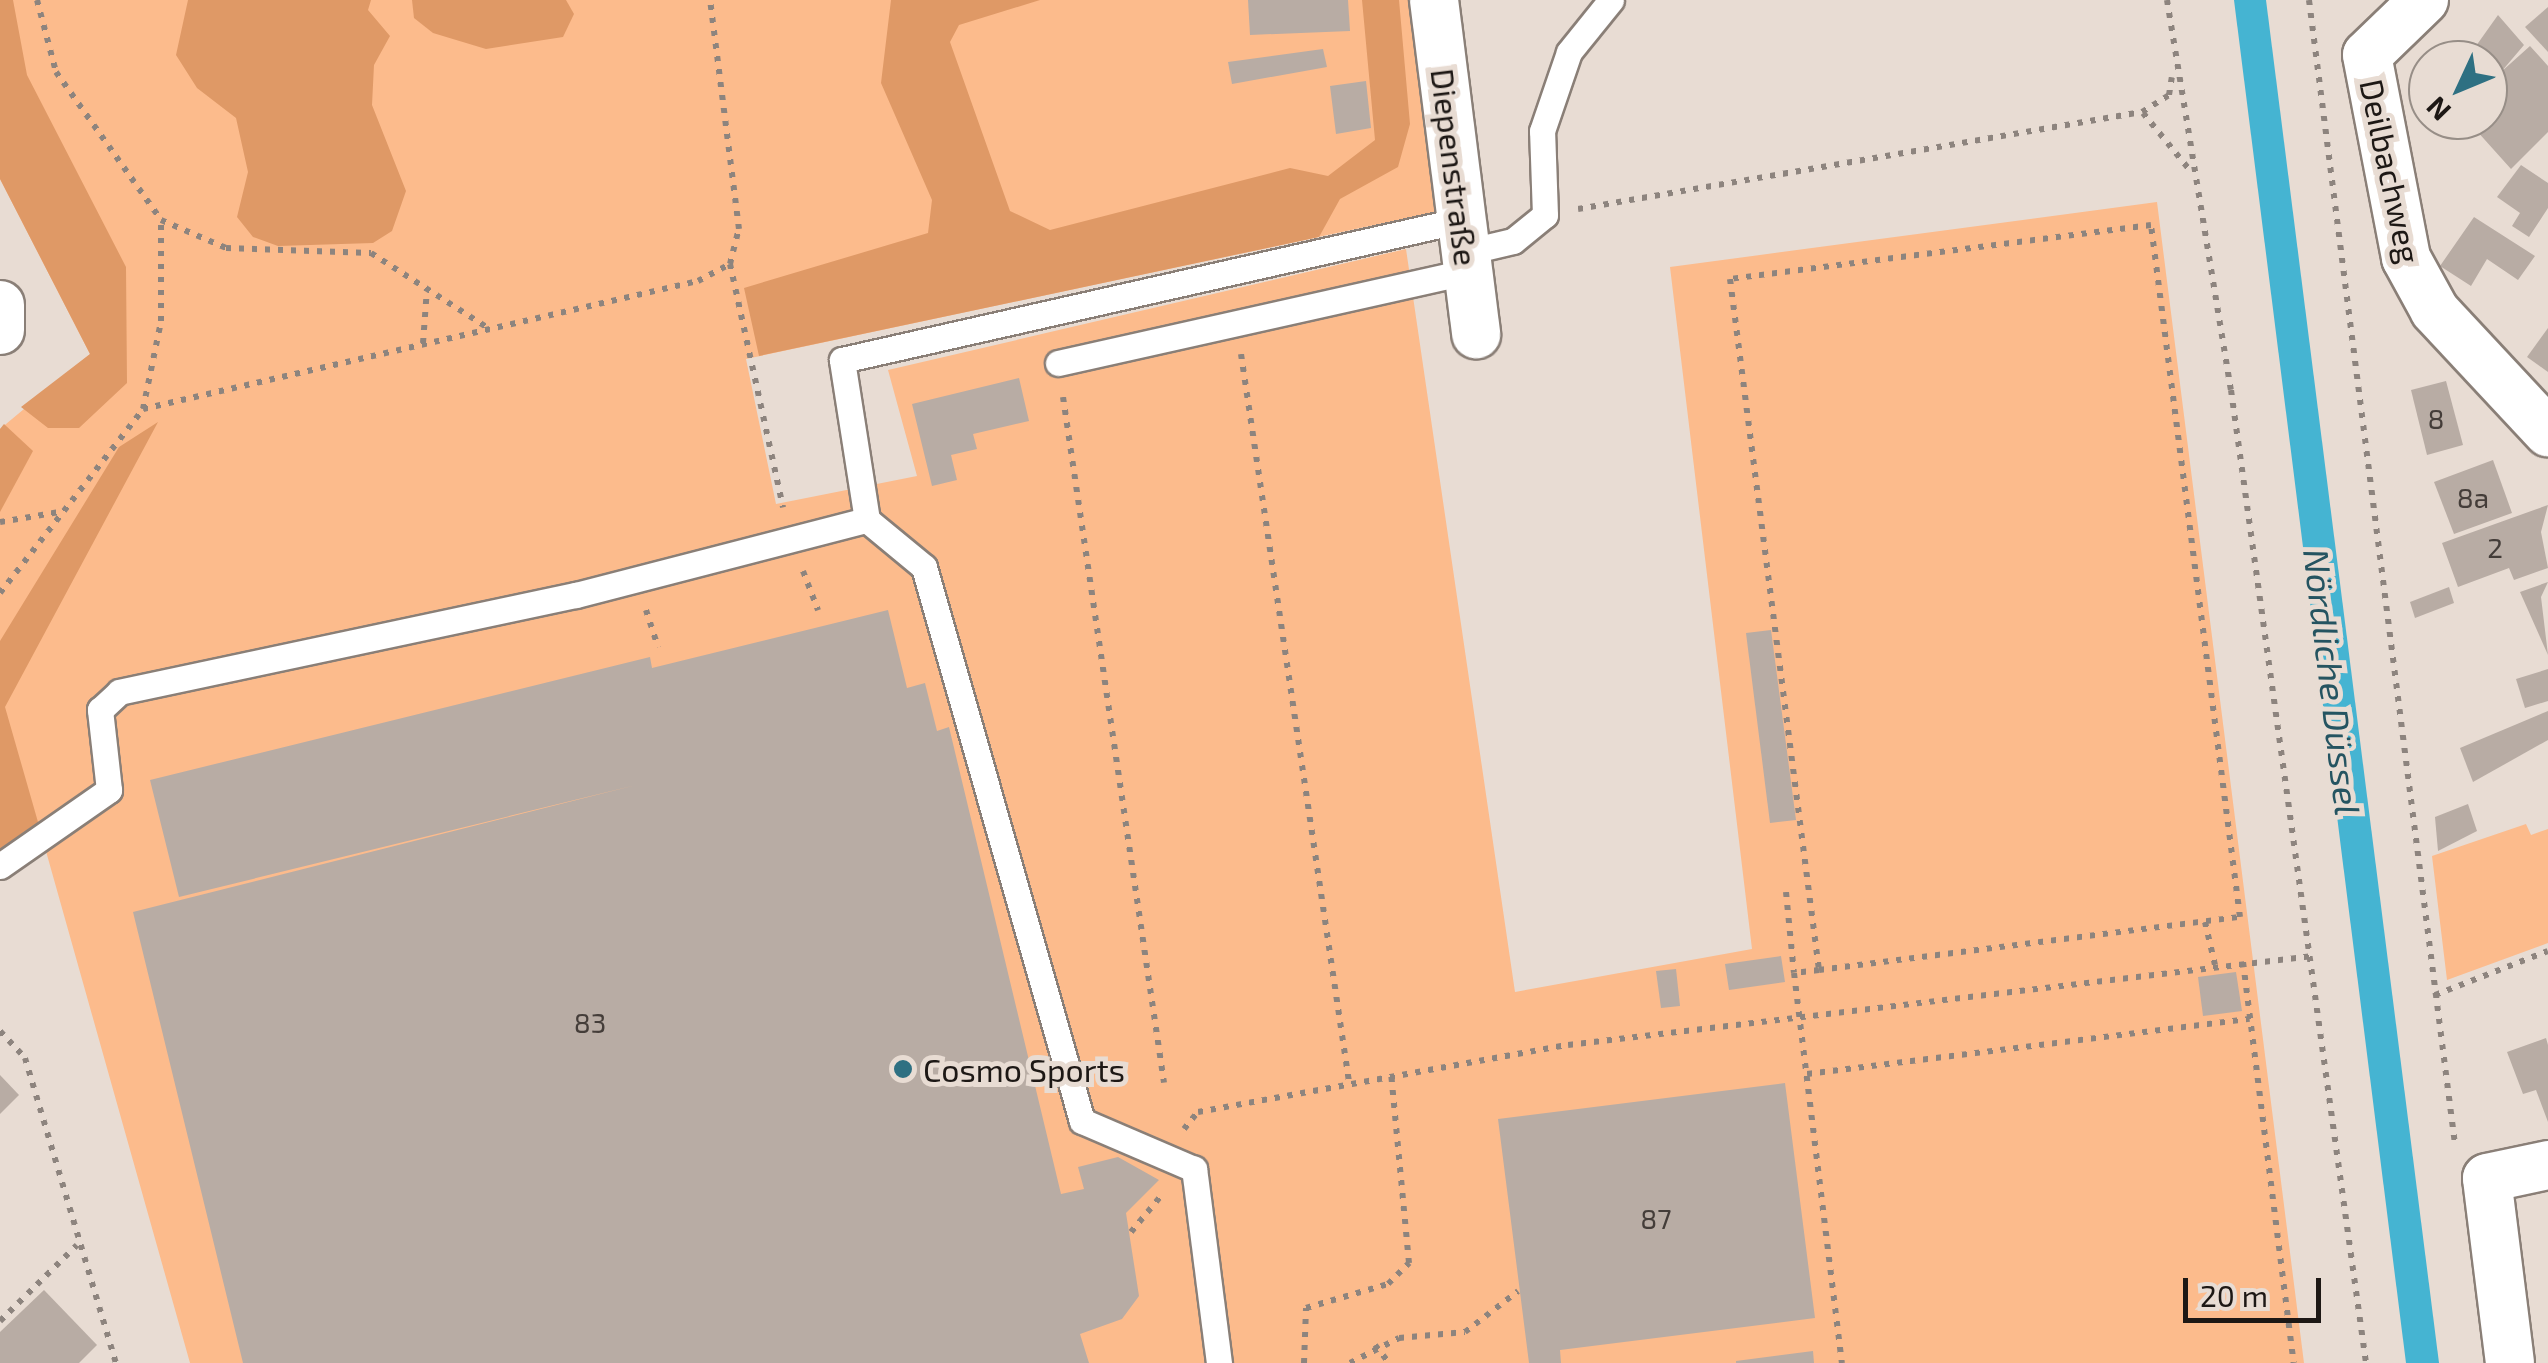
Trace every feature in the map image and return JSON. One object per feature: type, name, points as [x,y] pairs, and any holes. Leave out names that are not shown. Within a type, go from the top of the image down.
[{"type":"street","name":"Diepenstraße","points":[[1434,0],[1476,334]]},
{"type":"street","name":"Deilbachweg","points":[[2424,0],[2373,41],[2366,55],[2412,275],[2548,432]]},
{"type":"street","points":[[0,305],[0,330]]},
{"type":"street","points":[[2510,1363],[2487,1178],[2548,1165]]},
{"type":"lane","points":[[1219,1363],[1194,1170],[1082,1121],[924,567],[867,520],[842,360],[1524,236],[1546,215],[1542,131],[1569,52],[1612,0]]},
{"type":"lane","points":[[1058,363],[1237,323],[1465,247]]},
{"type":"lane","points":[[0,866],[110,790],[100,710],[120,692],[576,595],[867,520]]},
{"type":"path","points":[[37,0],[56,72],[161,220],[226,248],[352,248],[489,328]]},
{"type":"path","points":[[710,0],[739,229],[730,264],[790,538]]},
{"type":"path","points":[[2167,0],[2173,71],[2313,956],[2366,1363]]},
{"type":"path","points":[[2309,0],[2454,1144],[2487,1178]]},
{"type":"path","points":[[1546,215],[2142,112],[2170,95],[2173,71]]},
{"type":"path","points":[[2142,112],[2192,176]]},
{"type":"path","points":[[0,593],[59,512],[143,409],[162,321],[161,220]]},
{"type":"path","points":[[1794,974],[2240,917],[2151,225],[1730,278],[1820,970]]},
{"type":"path","points":[[143,409],[698,280],[730,264]]},
{"type":"path","points":[[423,343],[426,288]]},
{"type":"path","points":[[1237,323],[1350,1082]]},
{"type":"path","points":[[1058,363],[1164,1083]]},
{"type":"path","points":[[0,522],[59,512]]},
{"type":"path","points":[[1786,892],[1842,1363]]},
{"type":"path","points":[[2206,922],[2216,966]]},
{"type":"path","points":[[2435,995],[2548,951]]},
{"type":"path","points":[[1130,1232],[1154,1213],[1172,1160],[1198,1112],[1391,1074],[2313,956]]},
{"type":"path","points":[[2243,962],[2294,1363]]},
{"type":"path","points":[[1807,1074],[2250,1018]]},
{"type":"path","points":[[0,1031],[25,1058],[77,1245],[116,1363]]},
{"type":"path","points":[[1304,1363],[1306,1308],[1388,1284],[1409,1262],[1391,1074]]},
{"type":"path","points":[[0,1320],[77,1245]]},
{"type":"path","points":[[1350,1363],[1375,1345],[1464,1332],[1518,1291]]},
{"type":"path","points":[[1375,1345],[1388,1363]]},
{"type":"shaded area","points":[[0,0],[1418,0],[1445,210],[746,359],[776,504],[917,476],[888,370],[1406,249],[1515,992],[1752,949],[1670,267],[2157,202],[2304,1363],[190,1363],[40,830],[0,855],[0,429],[90,354],[0,179]]},
{"type":"shaded area","points":[[0,0],[13,0],[27,75],[126,267],[127,383],[79,428],[48,428],[21,407],[90,354],[0,179]]},
{"type":"shaded area","points":[[188,0],[371,0],[368,10],[390,36],[374,65],[372,105],[406,191],[392,231],[373,243],[278,246],[253,237],[237,217],[248,172],[236,118],[197,88],[176,55]]},
{"type":"shaded area","points":[[412,0],[566,0],[574,14],[563,37],[486,49],[433,33],[414,18]]},
{"type":"shaded area","points":[[891,0],[1040,0],[959,25],[950,42],[1010,211],[1050,230],[1290,168],[1328,176],[1375,140],[1362,0],[1399,0],[1410,124],[1398,167],[1340,199],[1319,237],[759,356],[744,288],[928,233],[932,200],[881,83]]},
{"type":"shaded area","points":[[158,422],[5,707],[40,829],[0,855],[0,641],[119,447]]},
{"type":"shaded area","points":[[4,424],[33,451],[0,512],[0,429]]},
{"type":"shaded area","points":[[2526,824],[2531,835],[2548,829],[2548,943],[2447,980],[2432,856]]},
{"type":"water","name":"Nördliche Düssel","points":[[2234,0],[2266,0],[2439,1363],[2406,1363]]},
{"type":"building","points":[[1248,0],[1348,0],[1350,31],[1250,35]]},
{"type":"building","points":[[2548,7],[2548,52],[2525,27]]},
{"type":"building","points":[[2498,15],[2524,45],[2508,64],[2508,40],[2480,40]]},
{"type":"building","points":[[2530,46],[2548,66],[2548,132],[2511,169],[2485,140],[2508,140],[2508,66]]},
{"type":"building","points":[[1323,49],[1327,67],[1232,84],[1228,62]]},
{"type":"building","points":[[1366,81],[1371,128],[1336,134],[1330,86]]},
{"type":"building","points":[[2521,165],[2548,183],[2548,208],[2529,237],[2512,226],[2520,213],[2497,197]]},
{"type":"building","points":[[2474,217],[2535,256],[2518,280],[2487,259],[2471,286],[2440,266]]},
{"type":"building","points":[[2548,328],[2548,372],[2527,357]]},
{"type":"building","points":[[1019,378],[1029,421],[973,434],[977,449],[951,455],[957,480],[932,486],[912,404]]},
{"type":"building","points":[[2446,381],[2463,445],[2427,455],[2411,390]]},
{"type":"building","points":[[2493,460],[2512,513],[2454,534],[2434,482]]},
{"type":"building","points":[[2548,505],[2541,532],[2548,568],[2514,580],[2509,568],[2458,587],[2442,543]]},
{"type":"building","points":[[2548,582],[2541,597],[2548,655],[2520,592]]},
{"type":"building","points":[[2449,587],[2454,603],[2415,618],[2410,602]]},
{"type":"building","points":[[888,610],[907,688],[925,683],[937,731],[949,727],[1061,1194],[1084,1189],[1078,1167],[1118,1157],[1159,1180],[1126,1213],[1139,1296],[1122,1319],[1080,1334],[1089,1363],[243,1363],[133,912],[636,785],[179,897],[150,780],[650,657],[652,668]]},
{"type":"building","points":[[1771,630],[1796,820],[1770,823],[1746,633]]},
{"type":"building","points":[[2548,669],[2548,701],[2525,708],[2516,679]]},
{"type":"building","points":[[2548,711],[2548,740],[2473,782],[2460,748]]},
{"type":"building","points":[[2468,804],[2477,831],[2438,851],[2435,817]]},
{"type":"building","points":[[1781,956],[1785,982],[1729,990],[1725,964]]},
{"type":"building","points":[[1676,969],[1680,1006],[1661,1008],[1656,971]]},
{"type":"building","points":[[2236,972],[2242,1011],[2203,1016],[2198,977]]},
{"type":"building","points":[[2546,1038],[2548,1122],[2536,1090],[2523,1094],[2507,1052]]},
{"type":"building","points":[[0,1075],[19,1095],[0,1114]]},
{"type":"building","points":[[1785,1083],[1815,1318],[1560,1350],[1561,1363],[1529,1363],[1498,1119]]},
{"type":"building","points":[[44,1290],[97,1345],[79,1363],[0,1363],[0,1332]]},
{"type":"building","points":[[1813,1351],[1814,1363],[1736,1363],[1736,1361]]},
{"type":"place","name":"Cosmo Sports","points":[[903,1069]]}]
